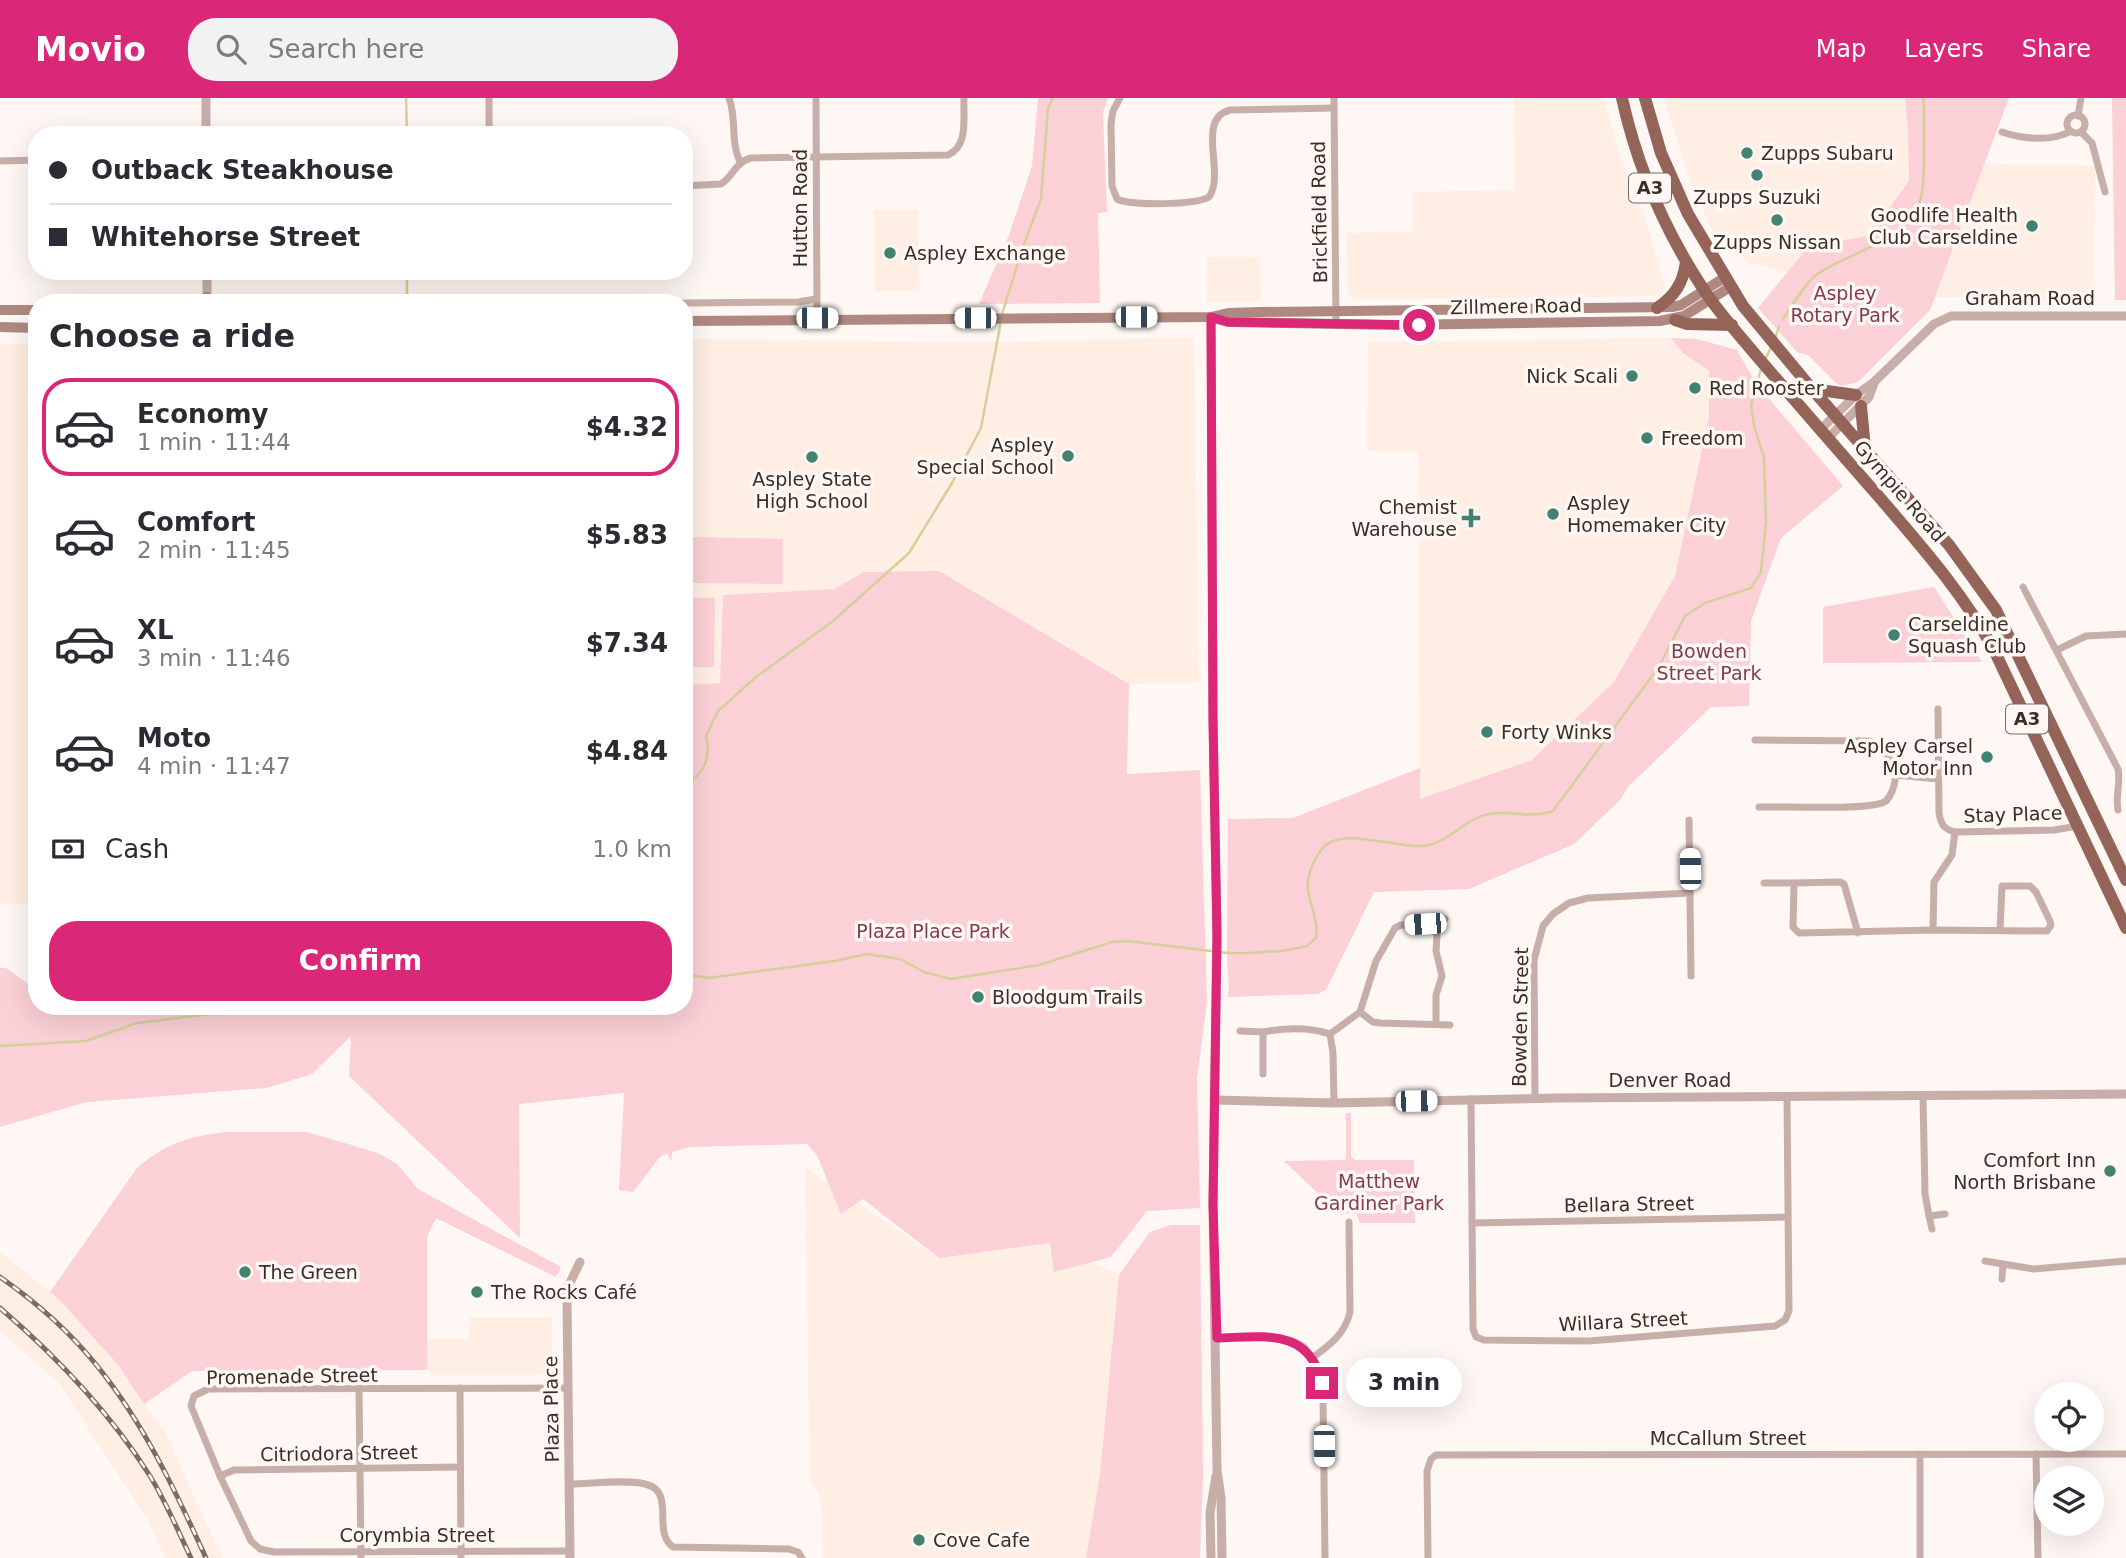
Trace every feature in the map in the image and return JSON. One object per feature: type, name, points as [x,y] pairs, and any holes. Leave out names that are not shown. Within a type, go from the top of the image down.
[{"type":"highway","name":"Gympie Road","points":[[1622,98],[1644,175],[1686,262],[1707,295],[1776,379],[1935,561],[1969,607],[1994,650],[2126,928]]},
{"type":"highway","name":"Gympie Road","points":[[1644,98],[1667,168],[1688,214],[1727,282],[1789,362],[1965,564],[1996,610],[2126,880]]},
{"type":"highway","points":[[1657,308],[1670,299],[1680,286],[1686,262]]},
{"type":"highway","points":[[1675,320],[1687,324],[1732,325]]},
{"type":"highway","points":[[1812,389],[1858,400],[1865,449]]},
{"type":"main road","name":"Zillmere Road","points":[[1211,317],[1228,322],[1336,325],[1675,320],[1727,282]]},
{"type":"main road","name":"Zillmere Road","points":[[693,321],[1211,317],[1228,313],[1657,308],[1681,305],[1707,295]]},
{"type":"main road","points":[[0,310],[28,310]]},
{"type":"main road","points":[[0,327],[28,328]]},
{"type":"street","points":[[206,98],[206,126]]},
{"type":"street","points":[[489,98],[489,126]]},
{"type":"street","points":[[729,98],[734,146],[740,162]]},
{"type":"street","name":"Hutton Road","points":[[816,98],[817,318]]},
{"type":"street","points":[[693,186],[721,184],[740,162],[755,157],[951,154],[963,138],[964,98]]},
{"type":"street","points":[[1120,98],[1111,116],[1112,186],[1117,199],[1129,202],[1198,202],[1209,197],[1214,185],[1214,124],[1222,113],[1230,110],[1334,108]]},
{"type":"street","name":"Brickfield Road","points":[[1334,98],[1336,325]]},
{"type":"street","points":[[2078,116],[2081,98]]},
{"type":"street","points":[[2071,131],[2068,121],[2078,116],[2085,124],[2081,132]]},
{"type":"street","points":[[2002,132],[2024,138],[2061,137],[2071,131],[2081,132],[2092,143],[2105,192]]},
{"type":"street","points":[[0,161],[28,160]]},
{"type":"street","points":[[693,303],[797,302],[816,299]]},
{"type":"street","name":"Graham Road","points":[[1824,434],[1858,400],[1869,397],[1875,381],[1934,324],[1951,316],[2126,316]]},
{"type":"street","points":[[1211,317],[1217,936],[1213,1204],[1217,1470],[1221,1498],[1222,1558]]},
{"type":"street","points":[[2023,587],[2118,769],[2118,810]]},
{"type":"street","points":[[2057,650],[2086,636],[2126,634]]},
{"type":"street","name":"Stay Place","points":[[1938,709],[1938,779],[1941,823],[1945,829],[1955,832],[2054,830],[2078,826]]},
{"type":"street","points":[[1755,740],[1870,741],[1876,743],[1891,761],[1896,775],[1888,799],[1883,803],[1862,807],[1759,807]]},
{"type":"street","points":[[1896,775],[1938,779]]},
{"type":"street","points":[[1689,820],[1691,976]]},
{"type":"street","points":[[1933,930],[1934,882],[1952,855],[1955,832]]},
{"type":"street","points":[[1764,883],[1844,884],[1858,933]]},
{"type":"street","points":[[1794,883],[1795,931],[1799,933],[2047,931],[2050,921],[2036,892],[2030,886],[2002,886],[2000,930]]},
{"type":"street","name":"Bowden Street","points":[[1535,1099],[1534,960],[1543,926],[1553,914],[1569,903],[1588,898],[1690,893]]},
{"type":"street","points":[[1330,1034],[1360,1012],[1376,961],[1395,928],[1401,925],[1433,925],[1445,919]]},
{"type":"street","points":[[1433,925],[1442,976],[1436,995],[1436,1023]]},
{"type":"street","points":[[1360,1012],[1373,1022],[1450,1025]]},
{"type":"street","points":[[1240,1031],[1319,1030],[1330,1034]]},
{"type":"street","points":[[1263,1032],[1263,1074]]},
{"type":"street","points":[[1330,1034],[1334,1103]]},
{"type":"street","name":"Denver Road","points":[[1214,1100],[1334,1103],[1471,1099],[2126,1094]]},
{"type":"street","name":"Willara Street","points":[[1471,1099],[1473,1329],[1476,1337],[1484,1340],[1590,1341],[1775,1326],[1785,1320],[1789,1311],[1787,1097]]},
{"type":"street","points":[[1923,1097],[1926,1201],[1932,1229]]},
{"type":"street","points":[[1929,1216],[1945,1214]]},
{"type":"street","name":"Bellara Street","points":[[1472,1223],[1787,1217]]},
{"type":"street","points":[[1312,1358],[1340,1335],[1347,1325],[1350,1312],[1349,1222]]},
{"type":"street","points":[[1985,1261],[2034,1269],[2126,1261]]},
{"type":"street","name":"Plaza Place","points":[[570,1554],[567,1299],[568,1287],[580,1262]]},
{"type":"street","points":[[2002,1279],[2003,1264]]},
{"type":"street","points":[[1217,1338],[1264,1337],[1292,1341],[1304,1347],[1318,1368],[1323,1398],[1325,1558]]},
{"type":"street","points":[[460,1388],[460,1554]]},
{"type":"street","name":"Promenade Street","points":[[264,1554],[251,1541],[192,1410],[192,1398],[200,1392],[208,1389],[568,1388]]},
{"type":"street","points":[[359,1389],[361,1554]]},
{"type":"street","points":[[1920,1454],[1920,1558]]},
{"type":"street","points":[[2036,1454],[2038,1558]]},
{"type":"street","name":"McCallum Street","points":[[1428,1558],[1427,1471],[1431,1459],[1436,1455],[2126,1454]]},
{"type":"street","name":"Citriodora Street","points":[[220,1476],[233,1470],[460,1467]]},
{"type":"street","points":[[1211,1558],[1211,1500],[1217,1470]]},
{"type":"street","points":[[569,1484],[641,1483],[653,1487],[662,1500],[664,1538],[673,1547],[789,1549],[798,1552],[802,1558]]},
{"type":"street","name":"Corymbia Street","points":[[264,1554],[570,1554]]},
{"type":"shaded area","points":[[1514,98],[1604,98],[1618,150],[1648,228],[1665,288],[1660,296],[1355,300],[1348,296],[1347,233],[1413,232],[1413,192],[1515,190]]},
{"type":"shaded area","points":[[1664,98],[1905,98],[1909,181],[1869,236],[1809,246],[1787,273],[1750,263],[1716,238],[1692,187]]},
{"type":"shaded area","points":[[1985,164],[2095,165],[2094,275],[2091,299],[1934,297]]},
{"type":"shaded area","points":[[874,210],[918,210],[919,291],[874,291]]},
{"type":"shaded area","points":[[1207,257],[1260,257],[1261,301],[1207,302]]},
{"type":"shaded area","points":[[1194,338],[1199,683],[1129,684],[939,571],[864,572],[835,589],[723,595],[720,683],[693,684],[693,339],[980,342]]},
{"type":"shaded area","name":"Aspley Homemaker City","points":[[1671,338],[1682,352],[1709,371],[1709,417],[1675,576],[1614,682],[1532,760],[1420,799],[1418,452],[1367,451],[1368,342]]},
{"type":"shaded area","points":[[0,344],[28,344],[28,904],[0,904]]},
{"type":"shaded area","points":[[805,1167],[939,1258],[1050,1243],[1119,1275],[1100,1474],[1086,1558],[823,1558],[821,1497],[810,1479]]},
{"type":"shaded area","points":[[0,1252],[59,1299],[120,1367],[166,1434],[222,1558],[165,1558],[149,1522],[59,1383],[0,1331]]},
{"type":"shaded area","points":[[470,1317],[552,1317],[552,1375],[432,1375],[427,1370],[427,1339],[469,1339]]},
{"type":"green space","points":[[1038,98],[1108,98],[1103,112],[1107,212],[1098,213],[1100,303],[979,304],[1009,235],[1032,166]]},
{"type":"green space","name":"Aspley Rotary Park","points":[[1905,98],[2009,98],[1930,310],[1858,382],[1841,386],[1808,355],[1797,352],[1758,308],[1809,246],[1869,236],[1909,181]]},
{"type":"green space","points":[[2112,98],[2126,98],[2126,300],[2115,300]]},
{"type":"green space","name":"Bowden Street Park","points":[[1671,338],[1697,339],[1737,350],[1755,382],[1843,486],[1781,538],[1751,621],[1749,706],[1711,707],[1628,787],[1620,800],[1574,844],[1469,889],[1374,892],[1326,990],[1318,994],[1228,997],[1228,819],[1293,818],[1420,768],[1420,799],[1532,760],[1614,682],[1675,576],[1709,417],[1709,371],[1682,352]]},
{"type":"green space","points":[[693,537],[783,539],[783,584],[693,583]]},
{"type":"green space","name":"Plaza Place Park","points":[[939,571],[1129,684],[1127,774],[1200,770],[1207,1002],[1197,1079],[1200,1208],[1147,1211],[1111,1257],[1054,1272],[1050,1243],[939,1258],[863,1199],[841,1214],[817,1155],[807,1144],[689,1147],[672,1152],[671,1161],[667,1153],[660,1157],[633,1192],[619,1190],[624,1093],[519,1104],[520,1238],[349,1076],[351,1036],[312,1074],[266,1088],[87,1102],[0,1127],[0,968],[6,968],[28,984],[28,1015],[693,1015],[693,684],[720,683],[723,595],[834,589],[864,572]]},
{"type":"green space","name":"Carseldine Squash Club","points":[[1934,587],[1982,662],[1823,663],[1823,607]]},
{"type":"green space","points":[[693,598],[715,598],[714,667],[693,667]]},
{"type":"green space","name":"Matthew Gardiner Park","points":[[1346,1113],[1351,1113],[1351,1157],[1355,1160],[1414,1160],[1415,1223],[1360,1223],[1355,1214],[1341,1215],[1284,1161],[1346,1160]]},
{"type":"green space","name":"The Green","points":[[228,1132],[307,1132],[378,1153],[397,1164],[418,1189],[561,1267],[556,1277],[436,1218],[427,1237],[427,1370],[192,1371],[144,1404],[120,1367],[50,1292],[137,1168],[179,1142]]},
{"type":"green space","points":[[1171,1225],[1200,1225],[1203,1477],[1200,1558],[1086,1558],[1100,1474],[1119,1275],[1150,1232]]},
{"type":"waterway","points":[[406,98],[407,126]]},
{"type":"waterway","points":[[1002,314],[1041,199],[1048,108],[1053,98]]},
{"type":"waterway","points":[[1783,319],[1814,277],[1894,233],[1907,223],[1916,209],[1922,193],[1924,173],[1923,98]]},
{"type":"waterway","points":[[407,280],[407,294]]},
{"type":"waterway","points":[[693,779],[705,765],[708,751],[706,736],[718,711],[756,677],[833,621],[909,553],[952,483],[981,428],[1001,321]]},
{"type":"waterway","points":[[1775,338],[1779,327]]},
{"type":"waterway","points":[[1765,360],[1771,347]]},
{"type":"waterway","points":[[693,975],[709,978],[835,961],[867,954],[900,959],[924,972],[951,979],[1039,965],[1112,942],[1129,941],[1227,953],[1282,951],[1307,946],[1316,938],[1308,886],[1309,876],[1316,857],[1327,844],[1347,838],[1423,846],[1441,841],[1471,821],[1489,814],[1537,814],[1553,811],[1658,668],[1685,616],[1705,603],[1751,588],[1761,572],[1766,522],[1764,457],[1754,426],[1751,405],[1761,369]]},
{"type":"waterway","points":[[0,1046],[86,1041],[137,1023],[203,1015]]},
{"type":"railway","points":[[0,1277],[65,1330],[115,1389],[158,1459],[206,1558]]},
{"type":"railway","points":[[0,1308],[62,1366],[118,1430],[156,1486],[191,1558]]},
{"type":"place","name":"Zupps Subaru","points":[[1747,153]]},
{"type":"place","name":"Zupps Suzuki","points":[[1757,175]]},
{"type":"place","name":"Zupps Nissan","points":[[1777,220]]},
{"type":"place","name":"Goodlife Health Club Carseldine","points":[[2032,226]]},
{"type":"place","name":"Aspley Exchange","points":[[890,253]]},
{"type":"place","name":"Nick Scali","points":[[1632,376]]},
{"type":"place","name":"Red Rooster","points":[[1695,388]]},
{"type":"place","name":"Freedom","points":[[1647,438]]},
{"type":"place","name":"Aspley Special School","points":[[1068,456]]},
{"type":"place","name":"Aspley State High School","points":[[812,457]]},
{"type":"place","name":"Aspley Homemaker City","points":[[1553,514]]},
{"type":"place","name":"Chemist Warehouse","points":[[1471,518]]},
{"type":"place","name":"Carseldine Squash Club","points":[[1894,635]]},
{"type":"place","name":"Forty Winks","points":[[1487,732]]},
{"type":"place","name":"Aspley Carsel Motor Inn","points":[[1987,757]]},
{"type":"place","name":"Bloodgum Trails","points":[[978,997]]},
{"type":"place","name":"Comfort Inn North Brisbane","points":[[2110,1171]]},
{"type":"place","name":"The Green","points":[[245,1272]]},
{"type":"place","name":"The Rocks Café","points":[[477,1292]]},
{"type":"place","name":"Cove Cafe","points":[[919,1540]]},
{"type":"route","points":[[1322,1383],[1318,1368],[1304,1347],[1292,1341],[1264,1337],[1217,1338],[1213,1204],[1217,936],[1211,317],[1228,322],[1419,325]]}]
